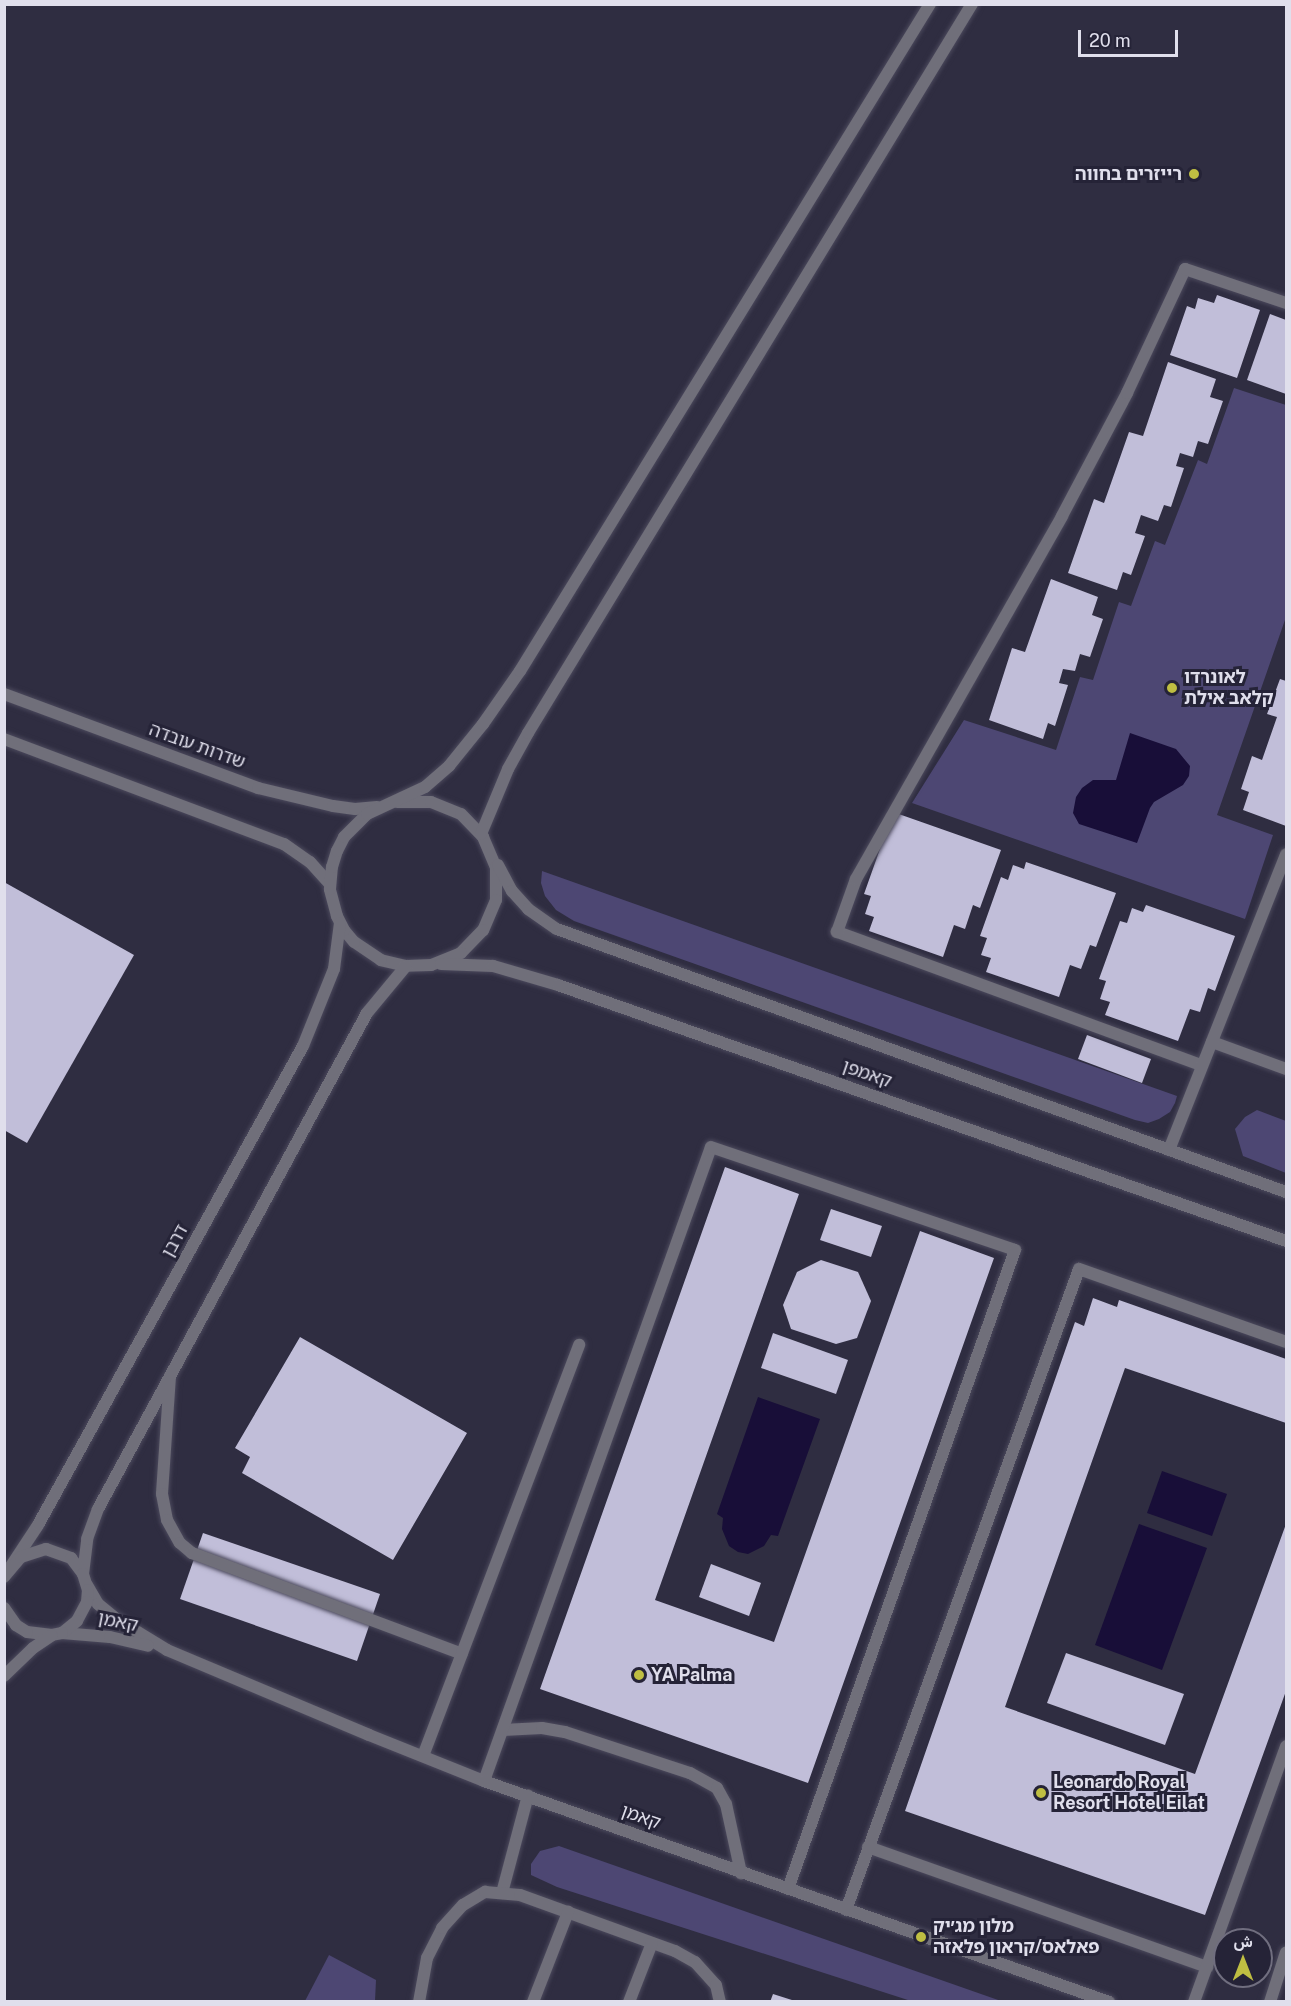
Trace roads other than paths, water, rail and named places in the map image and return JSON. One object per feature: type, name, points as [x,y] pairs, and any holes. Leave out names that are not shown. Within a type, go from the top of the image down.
[{"type":"street","points":[[397,802],[431,802],[461,814],[481,834],[493,856],[498,884],[496,900],[487,923],[473,942],[461,952],[431,965],[406,966],[381,960],[354,942],[340,922],[332,900],[330,884],[332,867],[344,837],[367,814],[425,787],[449,766],[483,724],[520,671],[930,4]]},
{"type":"street","points":[[481,834],[508,769],[528,733],[972,4]]},
{"type":"street","points":[[1201,1065],[837,932],[856,879],[1062,516],[1127,393],[1185,269],[1287,303]]},
{"type":"street","name":"שדרות עובדה","points":[[4,694],[258,788],[333,806],[355,809],[381,807]]},
{"type":"street","points":[[4,739],[271,838],[310,862],[330,884]]},
{"type":"street","points":[[1169,1150],[1287,854]]},
{"type":"street","name":"קאמפן","points":[[493,856],[512,891],[528,909],[557,929],[1287,1192]]},
{"type":"street","name":"דרבן","points":[[8,1571],[39,1525],[303,1046],[334,969],[340,940],[340,922]]},
{"type":"street","name":"קאמפן","points":[[431,965],[493,966],[558,984],[1287,1241]]},
{"type":"street","points":[[4,1676],[25,1654],[77,1621],[83,1613],[87,1602],[85,1579],[87,1539],[98,1509],[367,1012],[406,966]]},
{"type":"street","points":[[1212,1042],[1287,1069]]},
{"type":"street","points":[[484,1780],[711,1147],[1015,1250],[788,1889]]},
{"type":"street","points":[[846,1910],[1079,1269],[1287,1342]]},
{"type":"street","points":[[423,1756],[579,1345]]},
{"type":"street","points":[[170,1375],[162,1494],[166,1520],[180,1543],[192,1553],[462,1654]]},
{"type":"street","name":"קאמן","points":[[8,1571],[21,1557],[46,1550],[71,1558],[98,1604],[115,1618],[167,1650],[484,1780],[741,1873],[1109,2001]]},
{"type":"street","name":"קאמן","points":[[4,1608],[12,1620],[27,1632],[110,1637],[167,1650]]},
{"type":"street","points":[[503,1730],[542,1728],[565,1732],[690,1773],[717,1788],[726,1804],[741,1873]]},
{"type":"street","points":[[1194,2001],[1287,1746]]},
{"type":"street","points":[[501,1893],[528,1795]]},
{"type":"street","points":[[868,1847],[1207,1967]]},
{"type":"street","points":[[419,2001],[428,1958],[442,1928],[463,1905],[485,1892],[520,1895],[652,1943],[695,1962],[716,1985],[720,2001]]},
{"type":"street","points":[[533,2001],[568,1912]]},
{"type":"street","points":[[629,2001],[652,1943]]},
{"type":"street","points":[[1270,2001],[1283,1974],[1287,1952]]},
{"type":"place","name":"רייזרים בחווה","points":[[1194,174]]},
{"type":"place","name":"לאונרדו קלאב אילת","points":[[1172,688]]},
{"type":"place","name":"YA Palma","points":[[639,1675]]},
{"type":"place","name":"Leonardo Royal Resort Hotel Eilat","points":[[1041,1793]]},
{"type":"place","name":"מלון מג׳יק פאלאס/קראון פלאזה","points":[[921,1937]]}]
